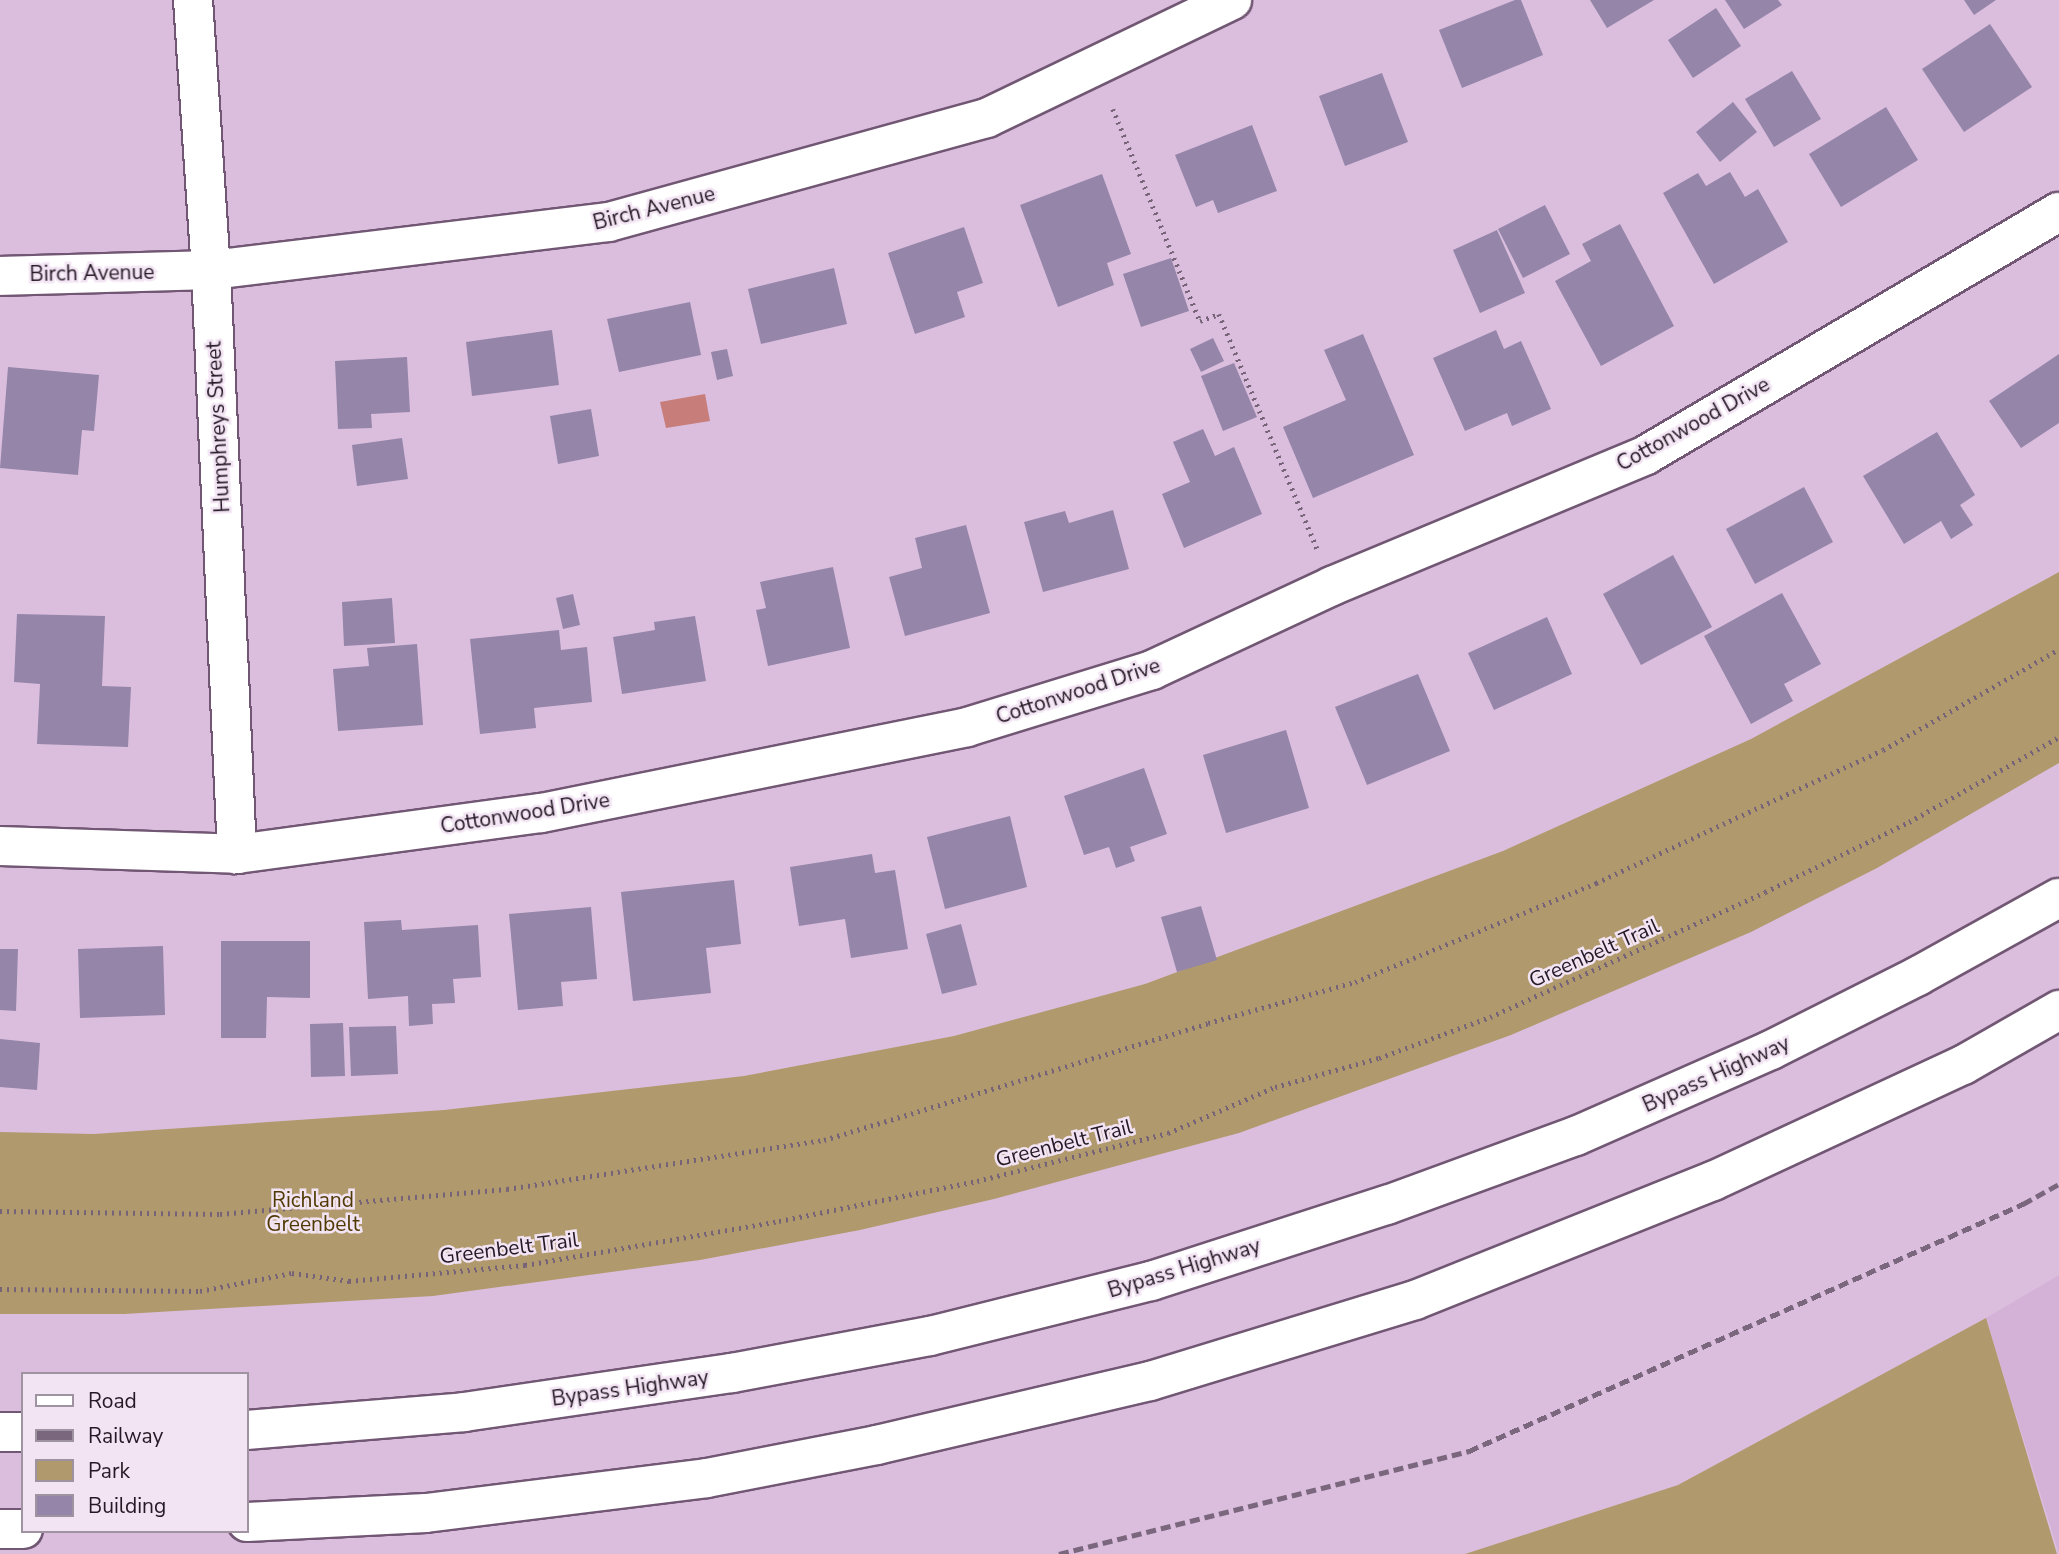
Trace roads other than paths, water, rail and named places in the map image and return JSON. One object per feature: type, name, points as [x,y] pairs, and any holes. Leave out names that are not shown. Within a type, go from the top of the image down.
[{"type":"main road","name":"Humphreys Street","points":[[193,0],[211,270],[237,854]]},
{"type":"main road","name":"Birch Avenue","points":[[0,276],[211,270],[610,222],[987,118],[1231,0]]},
{"type":"main road","name":"Cottonwood Drive","points":[[0,846],[237,854],[541,813],[967,727],[1152,670],[1332,586],[1646,455],[2059,212]]},
{"type":"main road","name":"Bypass Highway","points":[[248,1430],[464,1412],[732,1373],[930,1336],[1151,1280],[1387,1205],[1576,1136],[1771,1050],[1918,976],[2059,898]]},
{"type":"main road","points":[[248,1522],[426,1513],[707,1478],[877,1445],[1150,1381],[1415,1300],[1713,1181],[1964,1065],[2059,1010]]},
{"type":"main road","points":[[0,1432],[21,1432]]},
{"type":"main road","points":[[0,1529],[21,1529]]},
{"type":"railway","points":[[1059,1554],[1469,1451],[2023,1204],[2059,1184]]},
{"type":"park label","name":"Richland Greenbelt","points":[[313,1212]]}]
